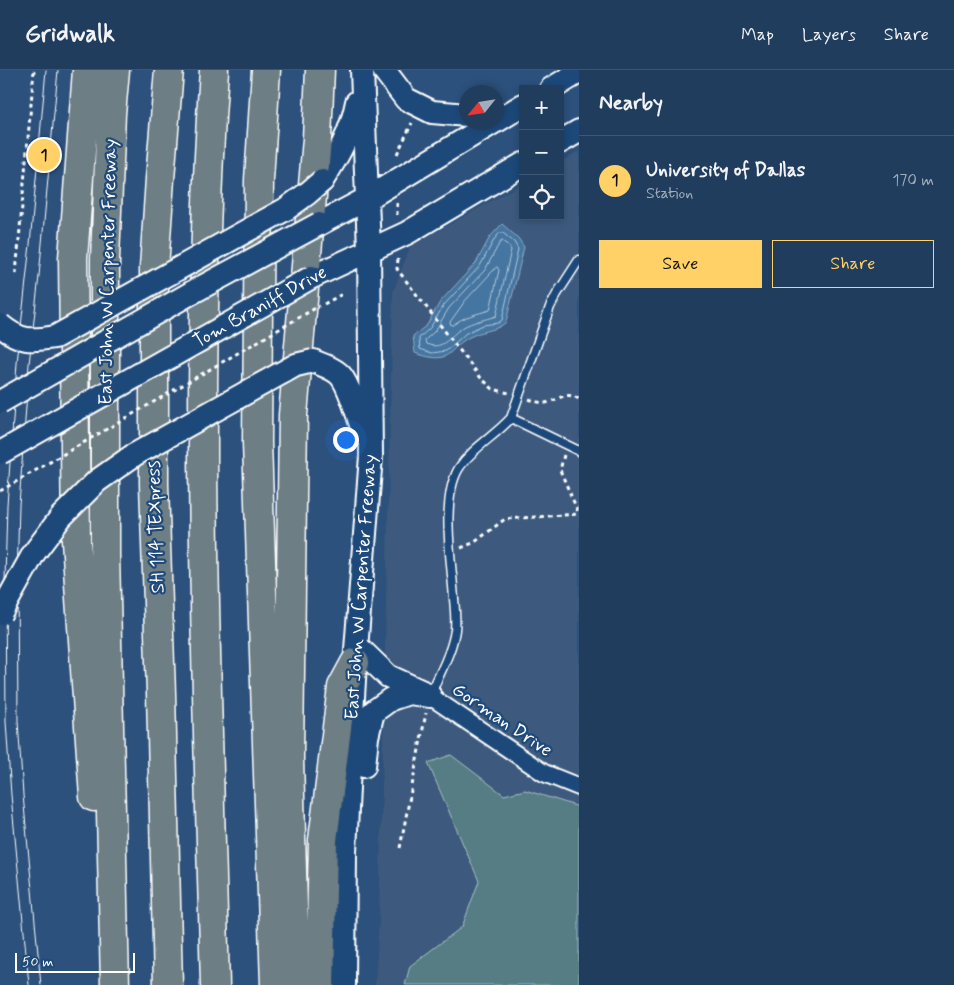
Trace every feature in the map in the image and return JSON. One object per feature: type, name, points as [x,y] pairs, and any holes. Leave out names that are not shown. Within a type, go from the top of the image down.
[{"type":"highway","points":[[87,70],[74,258],[76,541],[102,916],[115,942]]},
{"type":"highway","name":"East John W Carpenter Freeway","points":[[115,70],[111,114],[105,259],[106,554],[115,985]]},
{"type":"highway","name":"SH 114 TEXpress","points":[[168,985],[154,484],[154,297],[160,179],[169,70]]},
{"type":"highway","points":[[214,70],[207,167],[202,468],[215,985]]},
{"type":"highway","points":[[266,70],[259,180],[257,442],[275,985]]},
{"type":"highway","points":[[295,985],[288,758],[293,416],[298,336],[317,139],[320,70]]},
{"type":"highway","points":[[320,985],[323,840],[342,687],[356,654]]},
{"type":"main road","points":[[384,70],[406,99],[432,112],[459,114]]},
{"type":"main road","points":[[0,325],[11,334],[32,341],[55,337],[286,209],[322,180],[338,155],[353,123],[362,71]]},
{"type":"main road","name":"East John W Carpenter Freeway","points":[[344,985],[345,852],[356,654],[371,456],[370,249],[362,71]]},
{"type":"main road","points":[[558,85],[579,72]]},
{"type":"main road","points":[[504,108],[519,105]]},
{"type":"main road","points":[[504,116],[519,107]]},
{"type":"main road","points":[[0,402],[191,293],[368,198],[482,130]]},
{"type":"main road","points":[[564,140],[579,131]]},
{"type":"main road","name":"Tom Braniff Drive","points":[[0,453],[312,276],[407,233],[519,166]]},
{"type":"main road","points":[[0,614],[34,552],[62,517],[97,481],[134,455],[296,365],[313,362],[329,368],[341,376],[354,404],[371,456]]},
{"type":"main road","points":[[356,654],[388,676],[430,696]]},
{"type":"main road","points":[[345,881],[360,843],[366,737],[374,712],[392,699],[408,693],[430,696]]},
{"type":"street","name":"Gorman Drive","points":[[430,696],[544,772],[579,787]]},
{"type":"lane","points":[[430,696],[450,649],[455,629],[448,504],[451,486],[458,469],[468,457],[501,430],[511,418],[550,307],[579,260]]},
{"type":"lane","points":[[511,418],[579,450]]},
{"type":"path","points":[[16,274],[34,70]]},
{"type":"path","points":[[398,154],[412,122]]},
{"type":"path","points":[[396,200],[396,225]]},
{"type":"path","points":[[398,259],[397,269],[481,378],[493,389],[512,394]]},
{"type":"path","points":[[0,490],[344,293]]},
{"type":"path","points":[[528,399],[542,403],[565,395],[574,396],[579,399]]},
{"type":"path","points":[[451,552],[475,542],[504,519],[579,514],[560,470],[567,445]]},
{"type":"path","points":[[400,848],[419,742],[430,696]]},
{"type":"shaded area","points":[[579,151],[579,985],[375,985],[379,921],[393,292],[410,247],[519,185],[519,220],[564,220],[564,160]]},
{"type":"green space","points":[[451,755],[504,795],[525,790],[579,807],[579,985],[405,985],[410,966],[462,927],[479,881],[428,763]]},
{"type":"water","points":[[502,224],[518,238],[524,247],[506,322],[499,327],[478,333],[465,340],[444,357],[428,357],[415,353],[413,336],[427,325],[440,302],[476,263],[490,237]]},
{"type":"tram line","points":[[29,985],[6,722],[5,580],[7,505],[17,363],[46,70]]},
{"type":"tram line","points":[[41,985],[18,721],[17,580],[19,505],[29,364],[58,70]]},
{"type":"place","name":"University of Dallas","points":[[44,155]]}]
